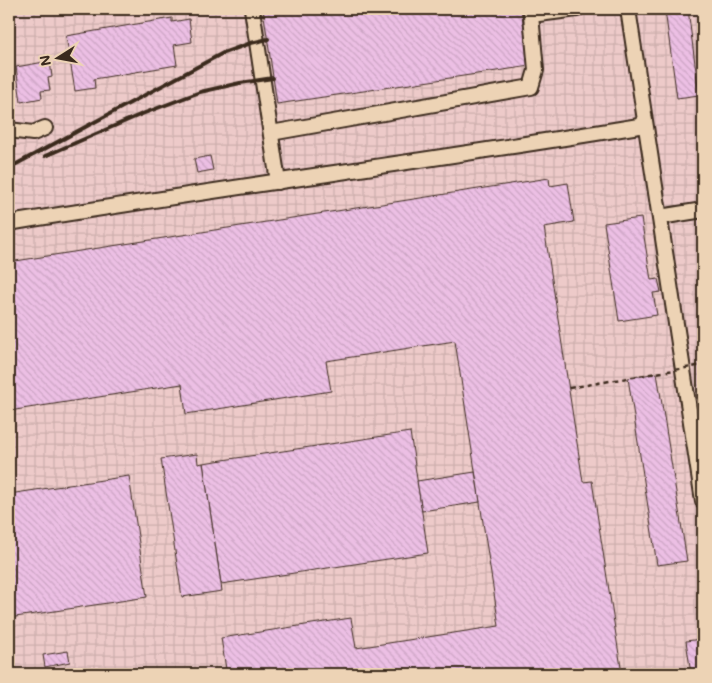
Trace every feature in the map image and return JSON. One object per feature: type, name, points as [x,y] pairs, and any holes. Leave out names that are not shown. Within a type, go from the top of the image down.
[{"type":"lane","points":[[252,9],[278,182]]},
{"type":"lane","points":[[271,133],[531,87],[536,70],[531,15],[577,9]]},
{"type":"lane","points":[[628,9],[703,501]]},
{"type":"lane","points":[[9,223],[104,207],[501,149],[646,125]]},
{"type":"lane","points":[[9,130],[33,133],[45,128]]},
{"type":"lane","points":[[660,217],[703,210]]},
{"type":"path","points":[[569,388],[703,365]]},
{"type":"shaded area","points":[[9,9],[703,9],[703,674],[9,674]]},
{"type":"building","points":[[263,9],[521,9],[530,66],[277,104]]},
{"type":"building","points":[[688,9],[699,95],[677,98],[665,10]]},
{"type":"building","points":[[172,18],[172,22],[189,19],[192,42],[174,45],[177,65],[94,79],[95,88],[75,91],[66,36]]},
{"type":"building","points":[[9,45],[11,45],[14,62],[9,63]]},
{"type":"building","points":[[50,61],[52,77],[48,78],[50,90],[41,91],[42,98],[21,102],[16,67]]},
{"type":"building","points":[[210,156],[213,170],[197,173],[194,159]]},
{"type":"building","points":[[549,178],[550,186],[568,183],[574,222],[544,227],[583,482],[592,481],[622,674],[191,674],[226,669],[221,638],[351,618],[356,648],[499,626],[455,341],[326,361],[331,391],[186,414],[182,384],[9,411],[9,262]]},
{"type":"building","points":[[641,218],[651,280],[658,279],[661,292],[653,293],[657,315],[619,321],[604,223]]},
{"type":"building","points":[[657,373],[687,561],[657,565],[628,378]]},
{"type":"building","points":[[410,432],[428,553],[221,584],[203,463]]},
{"type":"building","points":[[197,454],[198,464],[203,463],[222,591],[182,597],[161,459]]},
{"type":"building","points":[[475,472],[480,502],[422,511],[417,481]]},
{"type":"building","points":[[129,476],[147,597],[9,618],[9,494]]},
{"type":"building","points":[[701,639],[703,674],[691,674],[686,641]]},
{"type":"building","points":[[68,651],[70,662],[45,667],[43,655]]},
{"type":"building","points":[[15,659],[16,670],[9,671],[9,660]]},
{"type":"railway","points":[[9,168],[223,53],[268,39]]},
{"type":"railway","points":[[45,156],[142,114],[200,92],[273,78]]}]
